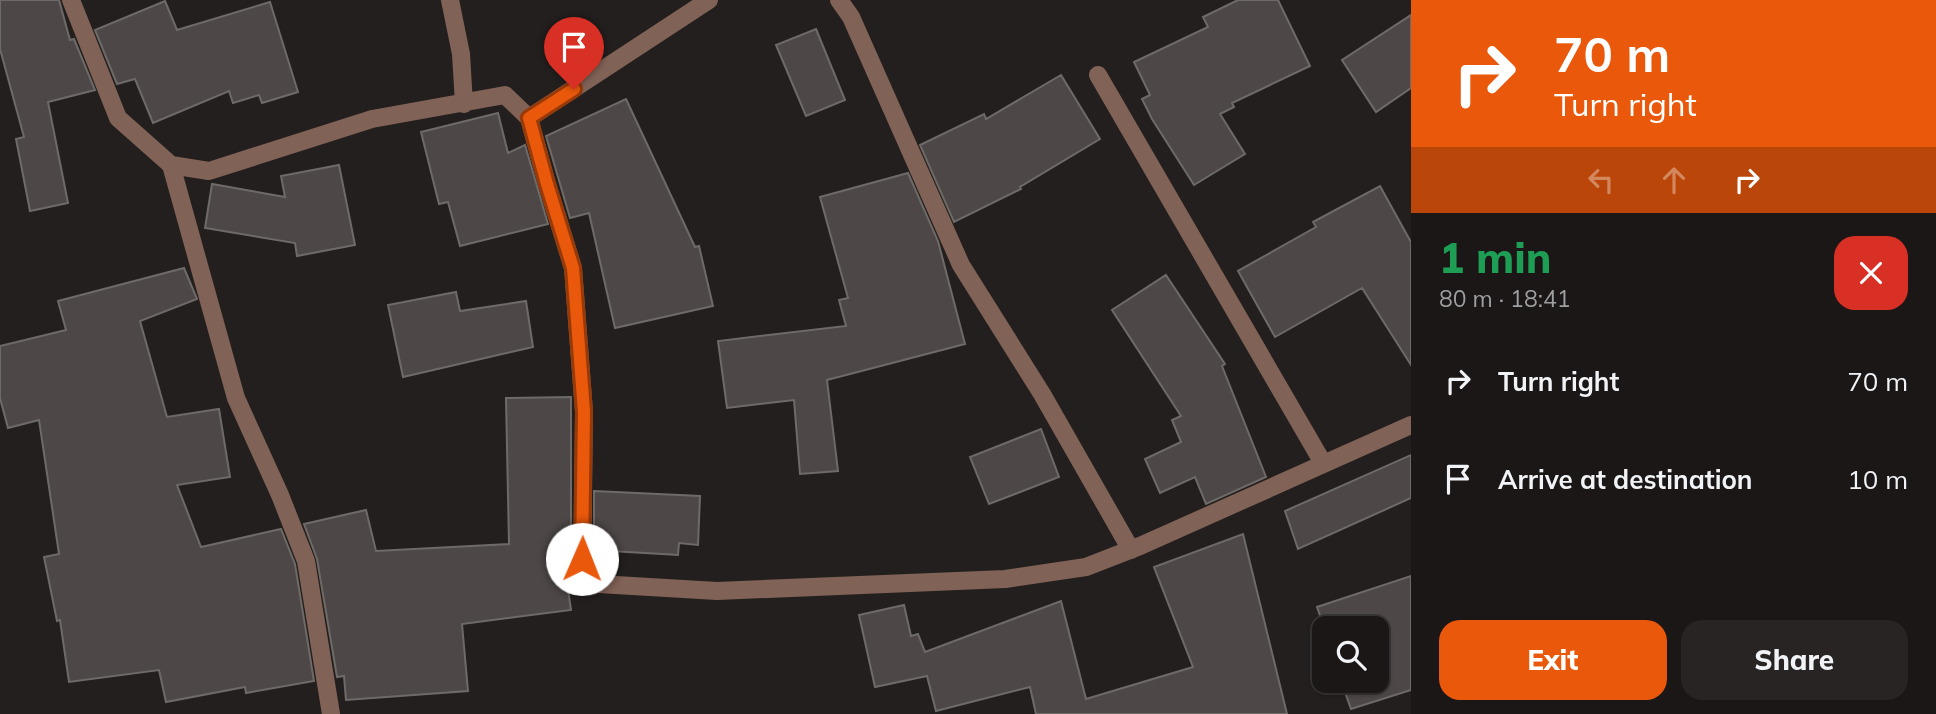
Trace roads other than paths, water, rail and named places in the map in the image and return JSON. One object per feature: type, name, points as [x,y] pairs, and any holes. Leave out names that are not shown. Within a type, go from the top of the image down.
[{"type":"street","points":[[71,0],[118,118],[171,165],[209,171],[372,119],[505,95],[529,118],[573,268],[584,412],[582,583],[717,591],[1004,579],[1086,566],[1131,550],[1411,425]]},
{"type":"street","points":[[450,0],[461,54],[464,104]]},
{"type":"street","points":[[529,118],[709,0]]},
{"type":"street","points":[[839,0],[851,17],[961,265],[1042,394],[1131,550]]},
{"type":"street","points":[[1098,75],[1323,463]]},
{"type":"street","points":[[171,165],[236,398],[281,495],[306,561],[331,714]]}]
